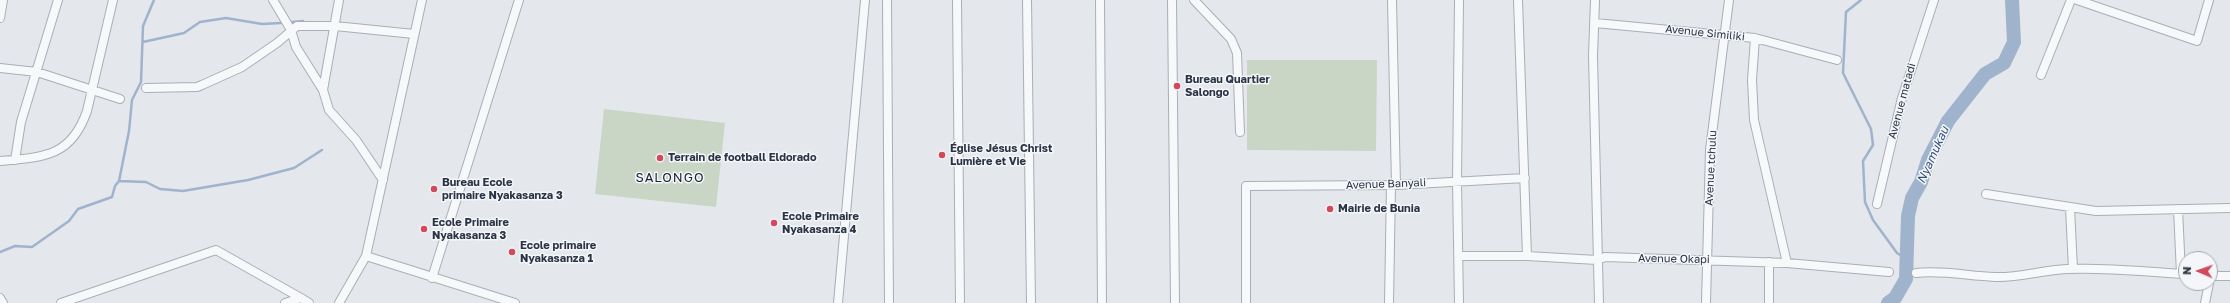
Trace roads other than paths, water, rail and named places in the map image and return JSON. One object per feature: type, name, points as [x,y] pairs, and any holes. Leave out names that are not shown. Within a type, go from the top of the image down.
[{"type":"street","points":[[0,18],[3,0]]},
{"type":"street","points":[[15,160],[21,122],[58,0]]},
{"type":"street","points":[[0,161],[52,154],[71,143],[81,129],[113,0]]},
{"type":"street","points":[[273,0],[291,30],[296,47],[323,90],[329,110],[356,140],[383,180]]},
{"type":"street","points":[[323,90],[339,0]]},
{"type":"street","points":[[339,303],[366,256],[422,0]]},
{"type":"street","points":[[432,278],[484,114],[518,0]]},
{"type":"street","points":[[838,303],[865,0]]},
{"type":"street","points":[[887,0],[890,303]]},
{"type":"street","points":[[957,0],[960,303]]},
{"type":"street","points":[[1027,0],[1031,303]]},
{"type":"street","points":[[1100,0],[1102,303]]},
{"type":"street","points":[[1172,0],[1175,303]]},
{"type":"street","points":[[1194,0],[1231,39],[1238,53],[1240,132]]},
{"type":"street","points":[[1389,303],[1393,185],[1392,0]]},
{"type":"street","points":[[1458,0],[1457,181],[1460,303]]},
{"type":"street","points":[[1518,0],[1527,256]]},
{"type":"street","points":[[1595,0],[1593,56],[1599,303]]},
{"type":"street","name":"Avenue tchulu","points":[[1706,303],[1710,150],[1730,0]]},
{"type":"street","name":"Avenue matadi","points":[[1876,204],[1902,98],[1934,0]]},
{"type":"street","points":[[2041,75],[2071,0]]},
{"type":"street","points":[[2077,0],[2198,41],[2209,0]]},
{"type":"street","name":"Avenue Similiki","points":[[1595,23],[1725,34],[1754,38],[1752,80],[1754,120],[1787,263]]},
{"type":"street","points":[[146,88],[202,85],[242,67],[277,43],[297,26],[335,26],[414,34]]},
{"type":"street","points":[[1754,38],[1837,60]]},
{"type":"street","points":[[0,68],[37,72],[120,99]]},
{"type":"street","name":"Avenue Banyali","points":[[1246,303],[1246,186],[1393,185],[1525,178]]},
{"type":"street","points":[[1986,194],[2096,211],[2230,208]]},
{"type":"street","points":[[2070,208],[2073,269]]},
{"type":"street","points":[[2178,209],[2182,251]]},
{"type":"street","points":[[61,303],[216,250],[309,303]]},
{"type":"street","points":[[366,256],[515,303]]},
{"type":"street","name":"Avenue Okapi","points":[[1460,256],[1527,256],[1597,260],[1605,257],[1769,262],[1890,272]]},
{"type":"street","points":[[1768,303],[1769,262]]},
{"type":"street","points":[[1916,273],[1936,271],[1994,277],[2018,276],[2039,271],[2073,269],[2178,274]]},
{"type":"street","points":[[2218,276],[2230,276]]},
{"type":"street","points":[[2205,303],[2207,291]]},
{"type":"street","points":[[0,298],[3,303]]},
{"type":"street","points":[[285,303],[301,298]]},
{"type":"waterway","points":[[0,252],[15,246],[32,247],[69,221],[78,209],[112,197],[115,186],[119,181],[129,131],[132,100],[141,82],[143,26],[154,0]]},
{"type":"waterway","points":[[1861,0],[1846,12],[1843,73],[1871,129],[1873,145],[1863,161],[1865,202],[1873,220],[1897,253],[1908,260]]},
{"type":"waterway","name":"Nyamukau","points":[[1888,303],[1895,298],[1906,279],[1908,216],[1912,198],[1921,182],[1928,160],[1948,121],[1985,74],[2004,63],[2014,42],[2012,0]]},
{"type":"waterway","points":[[143,42],[184,33],[200,22],[226,18],[262,24],[281,23]]},
{"type":"waterway","points":[[292,22],[303,21]]},
{"type":"waterway","points":[[119,181],[146,182],[160,189],[183,191],[248,180],[294,168],[322,150]]},
{"type":"place","name":"Bureau Quartier Salongo","points":[[1177,86]]},
{"type":"place","name":"Église Jésus Christ Lumière et Vie","points":[[942,155]]},
{"type":"place","name":"Terrain de football Eldorado","points":[[660,158]]},
{"type":"place","name":"Bureau Ecole primaire Nyakasanza 3","points":[[434,189]]},
{"type":"place","name":"Mairie de Bunia","points":[[1330,209]]},
{"type":"place","name":"Ecole Primaire Nyakasanza 4","points":[[774,223]]},
{"type":"place","name":"Ecole Primaire Nyakasanza 3","points":[[424,229]]},
{"type":"place","name":"Ecole primaire Nyakasanza 1","points":[[512,252]]},
{"type":"district","name":"SALONGO","points":[[670,178]]}]
